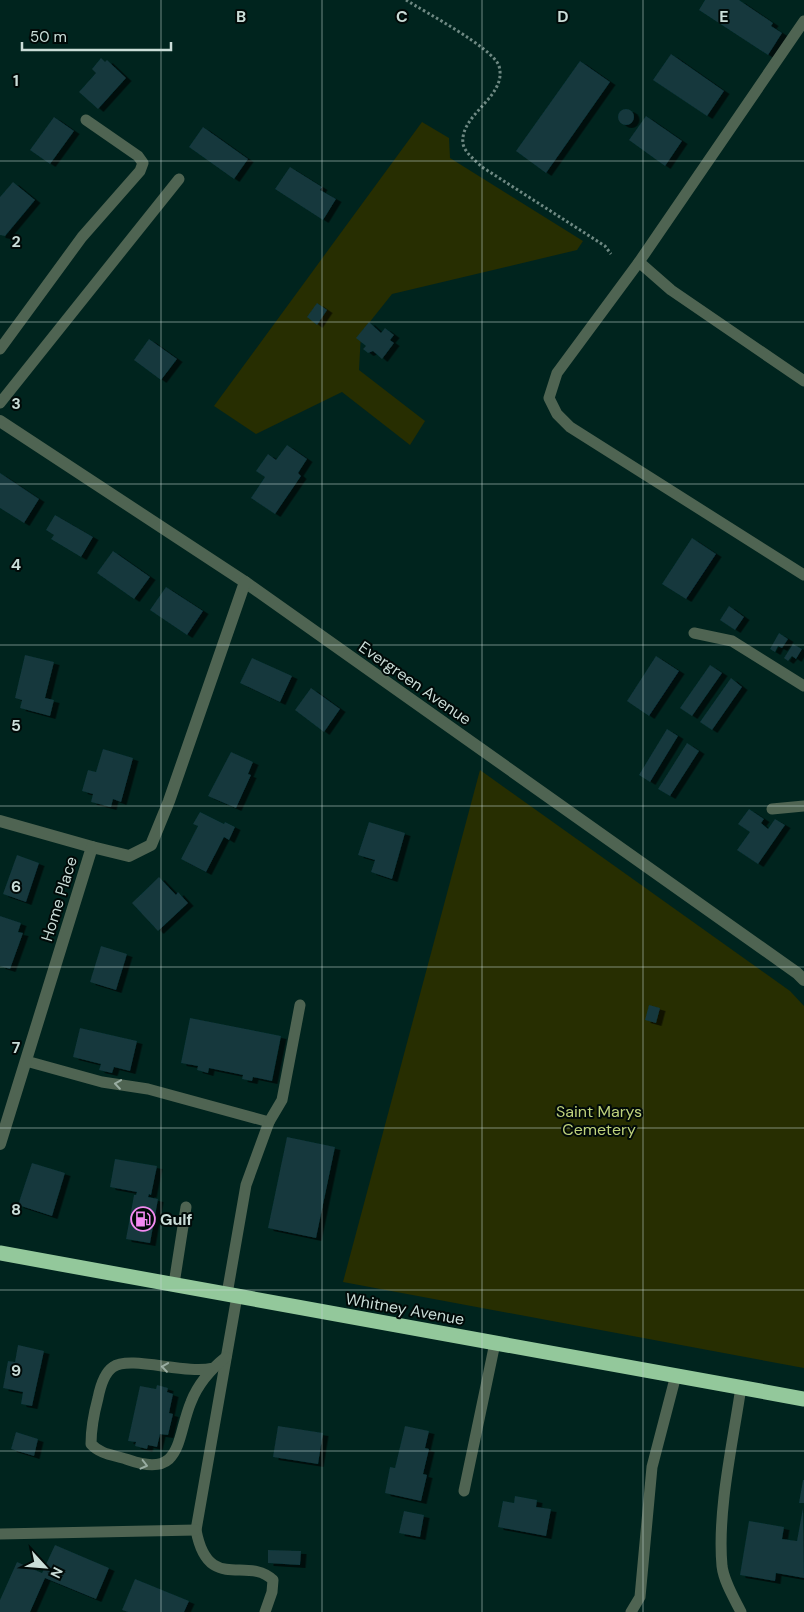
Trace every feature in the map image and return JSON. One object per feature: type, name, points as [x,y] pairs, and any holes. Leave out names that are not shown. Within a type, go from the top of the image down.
[{"type":"highway","name":"Whitney Avenue","points":[[0,1253],[804,1399]]},
{"type":"street","name":"Evergreen Avenue","points":[[0,421],[245,582],[802,973]]},
{"type":"street","name":"Home Place","points":[[0,1144],[92,847],[129,856],[151,845],[169,801],[245,582]]},
{"type":"street","points":[[0,821],[92,847]]},
{"type":"lane","points":[[804,21],[639,262],[558,373],[549,398],[557,414],[570,427],[804,576]]},
{"type":"lane","points":[[0,350],[82,237],[140,171],[143,163],[138,156],[86,120]]},
{"type":"lane","points":[[0,403],[179,179]]},
{"type":"lane","points":[[639,262],[671,290],[804,381]]},
{"type":"lane","points":[[694,633],[732,641],[804,686]]},
{"type":"lane","points":[[772,809],[804,806]]},
{"type":"lane","points":[[265,1612],[272,1592],[272,1580],[266,1574],[220,1568],[205,1557],[196,1530],[226,1357],[246,1185],[269,1122],[282,1100],[300,1005]]},
{"type":"lane","points":[[26,1061],[102,1082],[166,1094],[269,1122]]},
{"type":"lane","points":[[174,1284],[186,1207]]},
{"type":"lane","points":[[464,1491],[495,1343]]},
{"type":"lane","points":[[213,1368],[201,1371],[184,1370],[130,1363],[118,1364],[111,1368],[101,1385],[91,1429],[91,1444],[97,1451],[142,1465],[154,1467],[162,1464],[174,1452],[185,1426],[190,1403],[213,1368],[226,1357]]},
{"type":"lane","points":[[631,1612],[640,1597],[652,1466],[676,1376]]},
{"type":"lane","points":[[741,1387],[727,1478],[722,1531],[722,1568],[732,1596],[741,1612]]},
{"type":"lane","points":[[0,1534],[196,1530]]},
{"type":"path","points":[[406,0],[476,43],[490,54],[499,66],[500,79],[464,133],[463,145],[469,155],[482,167],[605,246],[611,254]]},
{"type":"green space","points":[[422,122],[449,138],[450,158],[583,241],[577,250],[392,294],[361,333],[359,370],[425,421],[410,445],[342,392],[256,434],[214,406]]},
{"type":"green space","name":"Saint Marys Cemetery","points":[[480,770],[790,991],[804,1006],[804,1368],[343,1282]]},
{"type":"building","points":[[705,0],[739,0],[773,23],[771,26],[782,33],[768,55],[699,10]]},
{"type":"building","points":[[671,54],[724,91],[707,116],[653,80]]},
{"type":"building","points":[[101,58],[105,62],[107,60],[126,78],[98,109],[79,92],[96,73],[92,69]]},
{"type":"building","points":[[580,61],[610,82],[546,173],[516,151]]},
{"type":"building","points":[[626,109],[634,117],[626,125],[618,117]]},
{"type":"building","points":[[646,116],[682,141],[665,166],[629,140]]},
{"type":"building","points":[[54,117],[74,131],[50,164],[30,150]]},
{"type":"building","points":[[203,127],[248,159],[234,179],[189,147]]},
{"type":"building","points":[[290,167],[322,187],[320,190],[336,199],[323,220],[275,189]]},
{"type":"building","points":[[13,182],[35,200],[5,236],[0,235],[0,197]]},
{"type":"building","points":[[317,303],[327,310],[317,325],[307,317]]},
{"type":"building","points":[[369,322],[381,333],[385,328],[394,335],[390,340],[394,343],[382,359],[373,351],[368,353],[363,349],[366,346],[356,338]]},
{"type":"building","points":[[149,339],[177,359],[161,380],[134,360]]},
{"type":"building","points":[[287,445],[307,459],[298,473],[301,476],[275,514],[251,498],[265,477],[256,471],[268,454],[276,460]]},
{"type":"building","points":[[0,473],[39,499],[24,523],[0,508]]},
{"type":"building","points":[[55,515],[93,537],[81,557],[51,539],[54,535],[46,530]]},
{"type":"building","points":[[692,538],[716,554],[686,599],[662,584]]},
{"type":"building","points":[[113,551],[150,577],[134,599],[97,573]]},
{"type":"building","points":[[166,587],[203,611],[187,635],[150,610]]},
{"type":"building","points":[[729,606],[744,617],[735,630],[720,620]]},
{"type":"building","points":[[779,633],[788,639],[782,648],[778,646],[775,652],[770,649]]},
{"type":"building","points":[[793,644],[802,649],[796,659],[792,656],[788,661],[784,658]]},
{"type":"building","points":[[25,655],[54,662],[45,698],[54,700],[50,716],[20,708],[22,700],[15,698]]},
{"type":"building","points":[[656,656],[679,671],[649,716],[627,701]]},
{"type":"building","points":[[252,658],[292,676],[280,702],[240,683]]},
{"type":"building","points":[[710,665],[722,673],[692,716],[680,708]]},
{"type":"building","points":[[731,678],[742,687],[712,730],[700,722]]},
{"type":"building","points":[[311,688],[340,709],[324,732],[295,710]]},
{"type":"building","points":[[667,729],[678,736],[650,782],[639,775]]},
{"type":"building","points":[[687,743],[699,751],[670,796],[658,789]]},
{"type":"building","points":[[103,749],[133,758],[121,802],[113,799],[111,807],[91,802],[93,794],[82,791],[88,770],[96,772]]},
{"type":"building","points":[[231,752],[253,762],[248,774],[251,775],[236,808],[208,796]]},
{"type":"building","points":[[749,809],[764,819],[761,823],[768,829],[775,819],[785,825],[758,864],[737,850],[750,832],[738,824]]},
{"type":"building","points":[[200,812],[224,824],[225,822],[235,827],[229,840],[224,837],[206,872],[181,859],[198,826],[193,824]]},
{"type":"building","points":[[369,822],[405,833],[392,879],[371,872],[375,860],[358,855]]},
{"type":"building","points":[[17,855],[39,863],[26,902],[3,894]]},
{"type":"building","points":[[159,877],[176,895],[178,892],[188,903],[158,931],[132,903]]},
{"type":"building","points":[[0,916],[21,923],[18,932],[23,933],[10,969],[0,966]]},
{"type":"building","points":[[101,946],[127,954],[116,990],[90,982]]},
{"type":"building","points":[[649,1005],[660,1008],[656,1023],[645,1020]]},
{"type":"building","points":[[190,1018],[281,1036],[272,1081],[253,1077],[252,1081],[242,1079],[243,1075],[209,1068],[208,1073],[197,1070],[198,1066],[181,1063]]},
{"type":"building","points":[[80,1028],[137,1041],[130,1071],[114,1067],[112,1073],[99,1070],[101,1064],[73,1057]]},
{"type":"building","points":[[287,1137],[335,1147],[316,1238],[268,1228]]},
{"type":"building","points":[[115,1159],[157,1166],[151,1195],[149,1194],[148,1197],[158,1199],[150,1243],[126,1239],[134,1195],[137,1192],[110,1187]]},
{"type":"building","points":[[32,1163],[65,1173],[52,1216],[18,1205]]},
{"type":"building","points":[[18,1345],[44,1351],[32,1406],[21,1404],[23,1392],[3,1388],[8,1361],[15,1362]]},
{"type":"building","points":[[157,1385],[168,1388],[167,1392],[173,1394],[169,1413],[173,1414],[168,1435],[160,1434],[157,1447],[148,1445],[147,1449],[135,1446],[136,1442],[128,1441],[140,1386],[156,1389]]},
{"type":"building","points":[[278,1426],[323,1433],[318,1464],[273,1457]]},
{"type":"building","points":[[405,1426],[429,1431],[425,1448],[429,1449],[423,1474],[427,1475],[421,1501],[385,1493],[390,1467],[395,1468]]},
{"type":"building","points":[[16,1432],[38,1439],[34,1456],[11,1449]]},
{"type":"building","points":[[803,1480],[804,1503],[799,1503]]},
{"type":"building","points":[[515,1496],[537,1500],[536,1507],[551,1509],[546,1536],[498,1527],[503,1501],[514,1503]]},
{"type":"building","points":[[803,1508],[804,1578],[776,1573],[775,1581],[740,1575],[749,1521],[784,1527],[782,1539],[797,1541]]},
{"type":"building","points":[[404,1511],[424,1515],[420,1537],[399,1533]]},
{"type":"building","points":[[55,1545],[109,1568],[96,1599],[45,1578],[30,1612],[0,1612],[0,1600],[17,1562],[42,1573]]},
{"type":"building","points":[[268,1550],[301,1551],[300,1565],[268,1563]]},
{"type":"building","points":[[135,1579],[189,1601],[184,1612],[128,1612],[122,1610]]},
{"type":"place","name":"Gulf","points":[[143,1219]]}]
